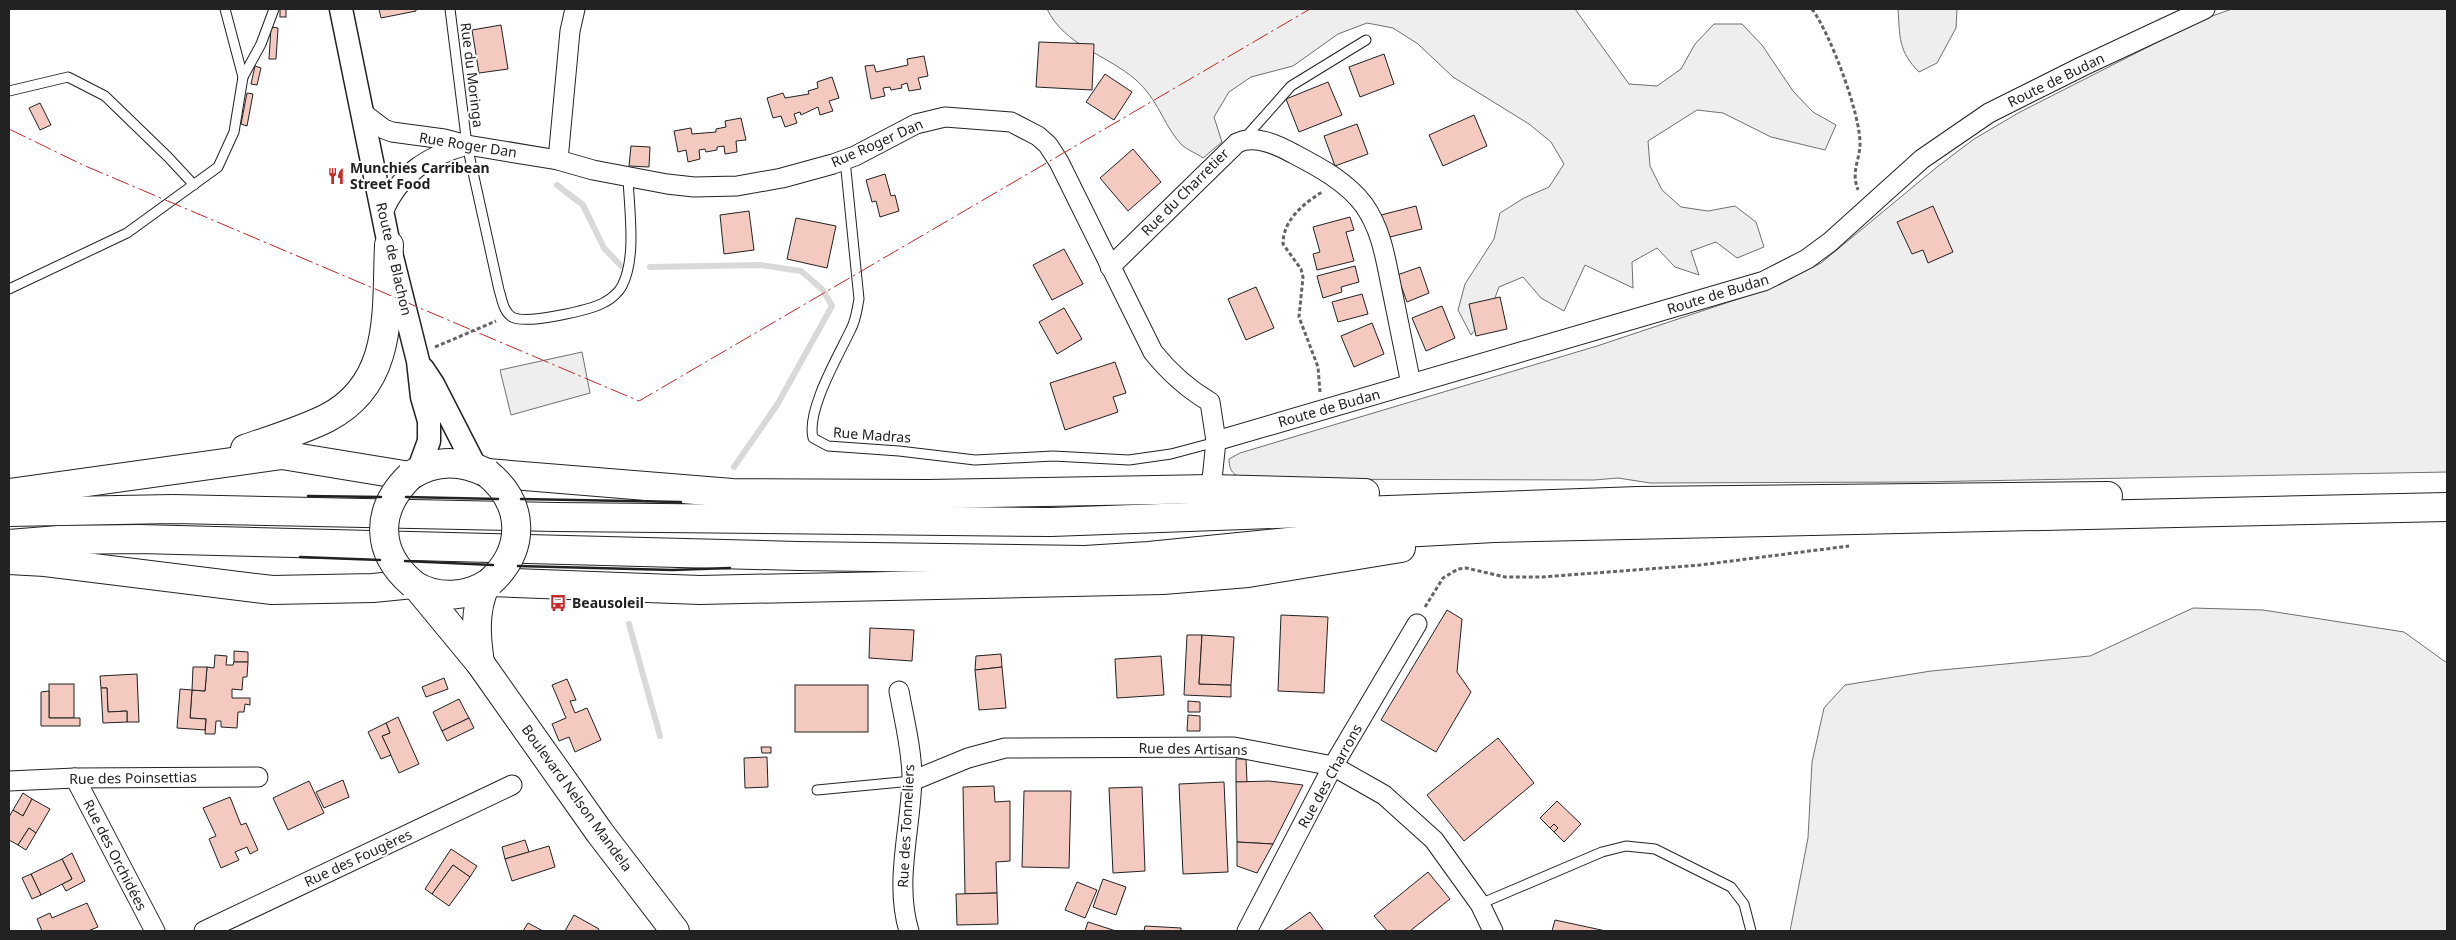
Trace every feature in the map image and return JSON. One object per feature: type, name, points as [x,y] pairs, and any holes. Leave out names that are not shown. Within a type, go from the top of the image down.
[{"type":"main road","points":[[190,469],[304,428],[329,417],[356,397],[371,378],[381,352],[384,336],[389,245]]},
{"type":"main road","points":[[9,493],[282,456],[414,473]]},
{"type":"main road","points":[[481,470],[505,491],[515,514],[516,540],[510,558],[499,574],[487,584],[459,595],[438,594],[415,586],[401,574],[392,561],[386,546],[384,531],[385,515],[390,500],[399,487],[414,473],[432,465],[446,463],[481,470],[732,493],[927,494],[1211,489],[1452,496],[1493,517]]},
{"type":"main road","points":[[9,544],[59,540],[139,539],[798,556],[1085,560],[1149,556],[1346,536],[1638,500],[2447,491]]},
{"type":"main road","points":[[9,512],[173,509],[556,517],[1051,522],[2447,507]]},
{"type":"main road","points":[[487,584],[700,590],[1163,580],[1248,573],[1351,557],[1493,517]]},
{"type":"main road","points":[[9,560],[45,562],[272,590],[415,586]]},
{"type":"main road","name":"Boulevard Nelson Mandela","points":[[480,663],[476,633],[477,610],[487,584]]},
{"type":"main road","name":"Boulevard Nelson Mandela","points":[[415,586],[480,663],[600,833],[675,931]]},
{"type":"street","name":"Route de Blachon","points":[[341,9],[389,245],[417,358],[430,430],[426,453],[414,473]]},
{"type":"street","points":[[558,160],[570,30],[575,9]]},
{"type":"street","name":"Route de Budan","points":[[1216,442],[1764,281],[1808,259],[1830,242],[1922,159],[1989,113],[2083,66],[2205,9]]},
{"type":"street","name":"Rue Roger Dan","points":[[363,113],[384,129],[392,132],[444,139],[467,145],[558,160],[593,170],[667,184],[716,187],[782,178],[845,160],[916,124],[930,120],[945,117],[1011,122],[1038,136],[1052,150],[1153,352],[1172,374],[1210,402],[1216,442]]},
{"type":"street","name":"Rue du Charretier","points":[[1110,267],[1227,151],[1244,139],[1272,143],[1339,181],[1363,205],[1379,230],[1411,384]]},
{"type":"street","points":[[383,212],[395,188],[412,170],[437,155],[467,145]]},
{"type":"street","name":"Route de Blachon","points":[[417,358],[481,470]]},
{"type":"street","points":[[1211,489],[1216,442]]},
{"type":"street","name":"Rue des Charrons","points":[[1247,931],[1333,766],[1417,624]]},
{"type":"street","name":"Rue des Tonneliers","points":[[899,691],[912,764],[902,884],[903,912],[909,931]]},
{"type":"street","name":"Rue des Artisans","points":[[912,781],[968,758],[1005,748],[1234,747],[1333,766],[1384,795],[1434,840],[1480,904],[1493,931]]},
{"type":"street","name":"Rue des Poinsettias","points":[[9,781],[75,778],[258,777]]},
{"type":"street","name":"Rue des Orchidées","points":[[75,778],[155,931]]},
{"type":"street","name":"Rue des Fougères","points":[[204,931],[512,785]]},
{"type":"lane","points":[[225,9],[243,77]]},
{"type":"lane","points":[[9,288],[127,233],[218,167],[234,132],[243,77],[261,44],[274,9]]},
{"type":"lane","name":"Rue du Moringa","points":[[450,9],[467,145],[499,290],[505,310],[510,315]]},
{"type":"lane","points":[[1244,139],[1291,86],[1366,40]]},
{"type":"lane","points":[[9,91],[68,77],[105,96],[194,185]]},
{"type":"lane","name":"Rue Madras","points":[[845,160],[859,299],[856,319],[829,374],[812,424],[814,438],[820,443],[828,446],[899,451],[975,460],[1053,456],[1112,460],[1171,454],[1216,442]]},
{"type":"lane","points":[[510,315],[525,320],[574,312],[605,302],[620,289],[630,261],[628,176]]},
{"type":"lane","points":[[817,790],[912,781]]},
{"type":"lane","points":[[1480,904],[1602,852],[1626,846],[1655,849],[1731,888],[1744,904],[1751,931]]},
{"type":"path","points":[[1812,9],[1823,23],[1852,107],[1860,145],[1855,162],[1856,184],[1859,193],[1869,206]]},
{"type":"path","points":[[1320,410],[1318,367],[1299,317],[1303,277],[1301,269],[1283,244],[1283,239],[1294,214],[1311,199],[1339,181]]},
{"type":"path","points":[[417,358],[510,315]]},
{"type":"path","points":[[1417,624],[1443,578],[1458,569],[1466,568],[1505,577],[1543,577],[1700,565],[1851,546]]},
{"type":"shaded area","points":[[1047,9],[1575,9],[1629,84],[1657,86],[1681,69],[1695,44],[1714,24],[1742,24],[1762,45],[1793,91],[1813,112],[1836,125],[1825,150],[1771,137],[1723,113],[1697,110],[1648,141],[1650,166],[1662,190],[1681,207],[1708,211],[1735,206],[1756,222],[1764,247],[1737,258],[1716,242],[1691,251],[1699,275],[1675,267],[1657,248],[1632,262],[1633,288],[1585,265],[1564,311],[1541,298],[1523,277],[1499,287],[1490,311],[1471,335],[1458,310],[1465,284],[1494,239],[1500,213],[1524,198],[1549,187],[1564,164],[1551,142],[1529,124],[1453,77],[1418,44],[1393,28],[1367,23],[1338,34],[1293,66],[1251,77],[1229,92],[1214,117],[1222,142],[1203,158],[1180,143],[1150,96],[1136,80],[1075,41],[1055,22]]},
{"type":"shaded area","points":[[1898,9],[1957,9],[1956,28],[1937,63],[1919,72],[1912,64],[1901,43]]},
{"type":"shaded area","points":[[2232,9],[2447,9],[2447,472],[1918,482],[1650,483],[1618,478],[1594,480],[1245,479],[1237,476],[1231,470],[1229,459],[1240,453],[1597,346],[1774,287],[1821,263],[1937,167],[1974,139],[2020,112],[2201,20]]},
{"type":"shaded area","points":[[582,352],[590,393],[511,415],[500,370]]},
{"type":"shaded area","points":[[2193,608],[2263,610],[2404,632],[2447,663],[2447,931],[1790,931],[1808,838],[1812,762],[1824,708],[1845,685],[1931,671],[2090,656]]},
{"type":"building","points":[[280,9],[286,9],[286,17],[280,17]]},
{"type":"building","points":[[379,9],[416,9],[416,11],[381,18]]},
{"type":"building","points":[[501,25],[508,69],[479,73],[472,30]]},
{"type":"building","points":[[271,27],[278,28],[276,59],[269,59]]},
{"type":"building","points":[[1039,42],[1094,44],[1092,90],[1036,87]]},
{"type":"building","points":[[1384,54],[1394,84],[1360,97],[1349,67]]},
{"type":"building","points":[[924,56],[928,76],[918,78],[921,89],[909,91],[907,83],[901,85],[902,88],[891,90],[890,87],[883,88],[885,96],[871,99],[865,66],[874,65],[876,72],[908,65],[907,59]]},
{"type":"building","points":[[255,66],[261,68],[257,85],[251,84]]},
{"type":"building","points":[[1105,74],[1132,92],[1114,120],[1086,102]]},
{"type":"building","points":[[832,77],[839,98],[829,101],[833,111],[820,115],[818,107],[801,115],[800,112],[794,114],[797,123],[785,127],[781,116],[773,118],[767,98],[783,93],[785,98],[809,94],[808,91],[818,88],[817,82]]},
{"type":"building","points":[[1328,82],[1342,115],[1299,132],[1286,99]]},
{"type":"building","points":[[247,93],[253,94],[247,126],[241,124]]},
{"type":"building","points":[[40,103],[51,125],[40,130],[29,108]]},
{"type":"building","points":[[1474,115],[1487,146],[1443,166],[1429,135]]},
{"type":"building","points":[[741,118],[746,140],[736,141],[737,152],[725,154],[724,146],[717,147],[717,150],[706,152],[705,149],[699,150],[700,159],[688,162],[686,150],[678,152],[674,131],[691,128],[692,134],[716,132],[716,129],[726,127],[725,121]]},
{"type":"building","points":[[1357,124],[1368,154],[1335,166],[1324,136]]},
{"type":"building","points":[[631,146],[650,147],[649,167],[629,166]]},
{"type":"building","points":[[1133,149],[1161,182],[1128,211],[1100,178]]},
{"type":"building","points":[[885,174],[891,196],[895,195],[899,211],[880,217],[876,201],[872,202],[866,180]]},
{"type":"building","points":[[1416,206],[1422,229],[1386,238],[1381,215]]},
{"type":"building","points":[[1933,206],[1953,252],[1928,263],[1923,250],[1912,254],[1897,222]]},
{"type":"building","points":[[749,211],[754,250],[724,254],[720,215]]},
{"type":"building","points":[[1350,217],[1354,230],[1346,232],[1354,261],[1317,270],[1313,254],[1320,252],[1313,227]]},
{"type":"building","points":[[796,218],[836,226],[827,268],[787,259]]},
{"type":"building","points":[[1064,249],[1083,284],[1052,300],[1033,265]]},
{"type":"building","points":[[1355,266],[1359,282],[1341,287],[1342,292],[1323,298],[1317,276]]},
{"type":"building","points":[[1420,267],[1429,293],[1407,302],[1397,275]]},
{"type":"building","points":[[1256,287],[1274,328],[1246,340],[1228,299]]},
{"type":"building","points":[[1362,294],[1368,314],[1338,322],[1332,302]]},
{"type":"building","points":[[1500,297],[1507,329],[1476,336],[1469,304]]},
{"type":"building","points":[[1442,306],[1455,338],[1426,351],[1412,318]]},
{"type":"building","points":[[1064,308],[1082,339],[1057,354],[1039,322]]},
{"type":"building","points":[[1372,323],[1384,354],[1354,367],[1341,336]]},
{"type":"building","points":[[1115,362],[1126,393],[1113,397],[1118,412],[1065,430],[1050,383]]},
{"type":"building","points":[[1447,610],[1462,619],[1457,672],[1471,692],[1436,752],[1381,720]]},
{"type":"building","points":[[1281,615],[1328,617],[1324,693],[1278,691]]},
{"type":"building","points":[[870,628],[914,630],[912,661],[869,658]]},
{"type":"building","points":[[1187,635],[1202,635],[1199,684],[1231,685],[1231,697],[1184,695]]},
{"type":"building","points":[[1202,635],[1234,637],[1231,685],[1199,684]]},
{"type":"building","points":[[234,651],[248,652],[248,662],[234,662]]},
{"type":"building","points":[[1001,654],[1002,667],[975,670],[976,656]]},
{"type":"building","points":[[215,655],[227,656],[226,665],[233,665],[234,662],[248,662],[247,677],[243,677],[242,690],[232,689],[232,698],[250,698],[250,705],[245,704],[244,712],[238,712],[237,728],[221,727],[221,721],[216,721],[215,734],[205,734],[206,719],[190,718],[192,690],[205,691],[207,667],[214,668]]},
{"type":"building","points":[[1161,656],[1164,695],[1117,698],[1115,659]]},
{"type":"building","points":[[193,667],[207,667],[205,691],[192,690]]},
{"type":"building","points":[[1002,667],[1006,708],[979,710],[975,670]]},
{"type":"building","points":[[137,674],[139,722],[127,722],[127,711],[108,712],[107,688],[101,688],[100,676]]},
{"type":"building","points":[[444,678],[448,689],[426,697],[422,687]]},
{"type":"building","points":[[567,679],[576,700],[570,701],[575,713],[587,708],[601,740],[575,752],[569,737],[559,741],[552,724],[566,718],[552,685]]},
{"type":"building","points":[[49,684],[74,684],[74,718],[49,718]]},
{"type":"building","points":[[795,685],[868,685],[868,732],[795,732]]},
{"type":"building","points":[[101,688],[107,688],[108,712],[127,711],[127,722],[103,723]]},
{"type":"building","points":[[180,689],[192,690],[190,718],[206,719],[205,730],[177,728]]},
{"type":"building","points":[[49,691],[49,718],[80,718],[80,726],[41,726],[41,692]]},
{"type":"building","points":[[459,699],[469,718],[442,731],[433,712]]},
{"type":"building","points":[[1188,701],[1200,702],[1200,712],[1188,712]]},
{"type":"building","points":[[1188,715],[1200,716],[1200,731],[1187,731]]},
{"type":"building","points":[[398,717],[419,764],[399,773],[382,736],[390,733],[386,723]]},
{"type":"building","points":[[469,718],[474,728],[447,741],[442,731]]},
{"type":"building","points":[[386,723],[390,733],[382,736],[391,755],[381,759],[368,732]]},
{"type":"building","points":[[1498,738],[1534,783],[1464,841],[1427,795]]},
{"type":"building","points":[[761,747],[771,747],[771,753],[762,753]]},
{"type":"building","points":[[767,757],[768,787],[745,788],[744,758]]},
{"type":"building","points":[[1236,759],[1246,759],[1247,782],[1236,782]]},
{"type":"building","points":[[343,780],[349,797],[324,808],[316,792]]},
{"type":"building","points":[[309,781],[324,813],[288,830],[273,798]]},
{"type":"building","points":[[1269,781],[1303,785],[1273,844],[1237,842],[1236,782]]},
{"type":"building","points":[[1224,782],[1228,872],[1183,874],[1179,784]]},
{"type":"building","points":[[994,786],[995,802],[1010,801],[1010,861],[996,862],[997,893],[965,894],[963,787]]},
{"type":"building","points":[[1142,787],[1145,871],[1113,873],[1109,788]]},
{"type":"building","points":[[1024,791],[1071,791],[1069,868],[1022,867]]},
{"type":"building","points":[[23,793],[32,799],[23,816],[13,810]]},
{"type":"building","points":[[230,797],[241,825],[246,823],[258,850],[250,854],[247,847],[235,852],[239,860],[221,868],[209,839],[216,836],[203,808]]},
{"type":"building","points":[[32,799],[50,809],[36,833],[29,828],[18,845],[9,840],[9,817],[13,810],[23,816]]},
{"type":"building","points":[[1557,801],[1581,824],[1564,842],[1554,832],[1558,828],[1554,824],[1550,828],[1540,818]]},
{"type":"building","points":[[1554,824],[1558,828],[1554,832],[1550,828]]},
{"type":"building","points":[[29,828],[36,833],[26,850],[18,845]]},
{"type":"building","points":[[525,840],[529,852],[505,859],[502,847]]},
{"type":"building","points":[[1237,842],[1273,844],[1257,873],[1237,866]]},
{"type":"building","points":[[549,846],[555,867],[512,881],[505,859]]},
{"type":"building","points":[[451,849],[477,866],[470,877],[453,865],[432,894],[425,889]]},
{"type":"building","points":[[72,853],[85,881],[66,891],[62,884],[72,879],[62,859]]},
{"type":"building","points":[[62,859],[72,879],[41,895],[31,874]]},
{"type":"building","points":[[453,865],[470,877],[449,906],[432,894]]},
{"type":"building","points":[[1428,872],[1450,899],[1410,931],[1387,931],[1374,916]]},
{"type":"building","points":[[31,874],[41,895],[32,899],[22,878]]},
{"type":"building","points":[[1103,879],[1126,887],[1116,915],[1093,907]]},
{"type":"building","points":[[1077,882],[1097,890],[1085,918],[1065,910]]},
{"type":"building","points":[[997,893],[998,924],[957,925],[956,894]]},
{"type":"building","points":[[87,903],[98,927],[88,931],[42,931],[37,919],[50,913],[52,918]]},
{"type":"building","points":[[1310,912],[1324,931],[1283,931]]},
{"type":"building","points":[[574,915],[599,929],[598,931],[565,931]]},
{"type":"building","points":[[1555,920],[1606,931],[1552,931]]},
{"type":"building","points":[[1088,922],[1116,931],[1085,931]]},
{"type":"building","points":[[528,923],[543,931],[523,931]]},
{"type":"building","points":[[1145,926],[1181,928],[1181,931],[1144,931]]},
{"type":"waterway","points":[[557,185],[583,205],[604,248],[621,266]]},
{"type":"waterway","points":[[650,267],[760,265],[801,271],[823,290],[832,306],[777,405],[734,467]]},
{"type":"waterway","points":[[629,624],[660,736]]},
{"type":"wall","points":[[308,496],[381,497]]},
{"type":"wall","points":[[406,497],[498,499]]},
{"type":"wall","points":[[521,499],[681,502]]},
{"type":"wall","points":[[300,557],[380,560]]},
{"type":"wall","points":[[405,561],[493,565]]},
{"type":"wall","points":[[518,566],[672,570],[730,568]]},
{"type":"power","points":[[9,129],[83,165],[639,401],[1310,9]]},
{"type":"place","name":"Munchies Carribean Street Food","points":[[336,176]]},
{"type":"place","name":"Beausoleil","points":[[558,603]]}]
